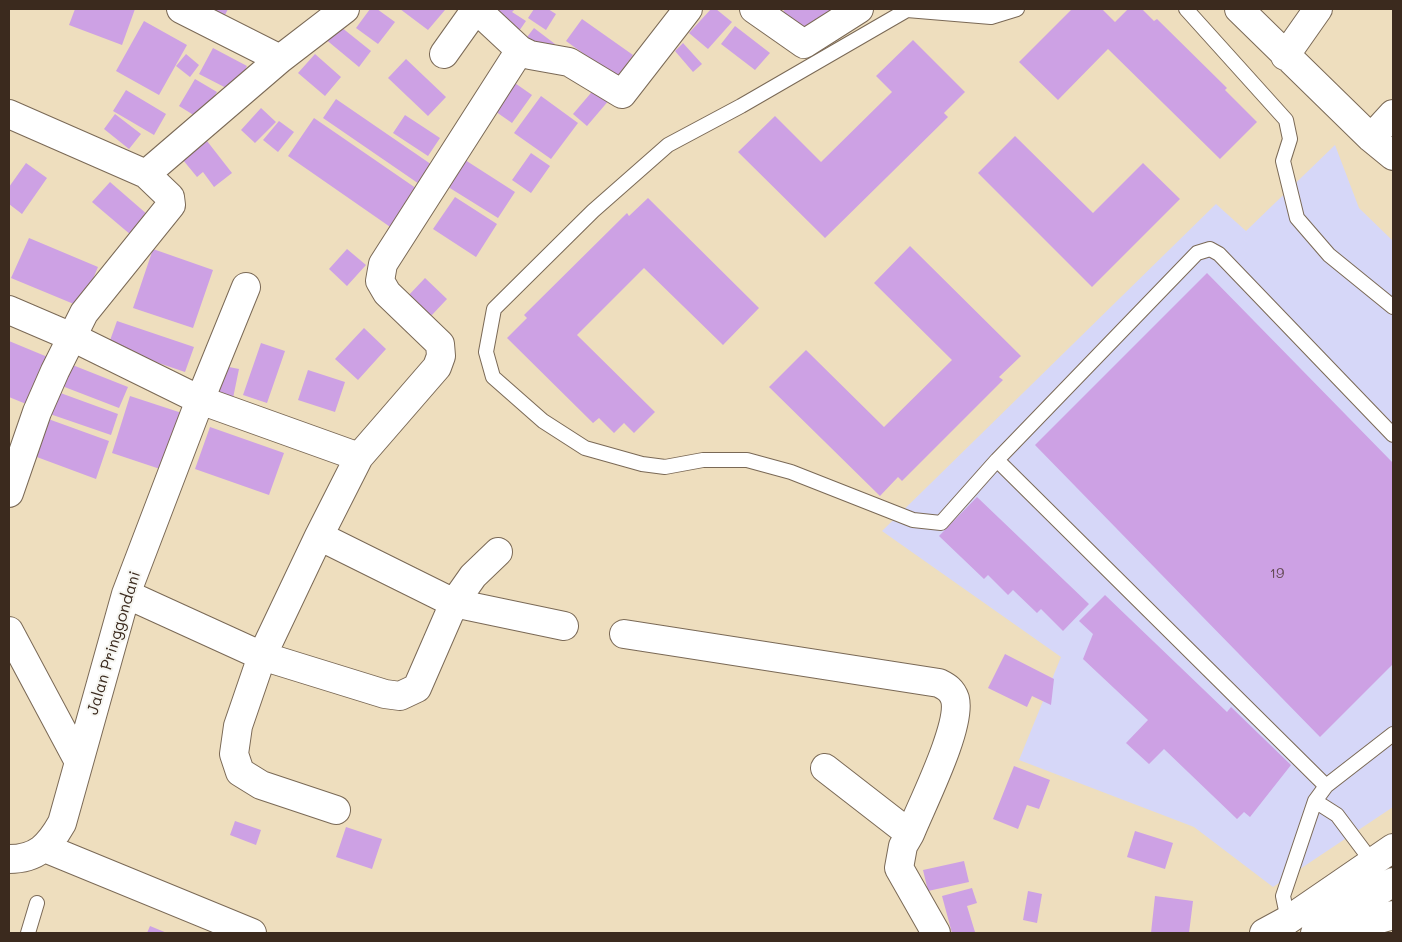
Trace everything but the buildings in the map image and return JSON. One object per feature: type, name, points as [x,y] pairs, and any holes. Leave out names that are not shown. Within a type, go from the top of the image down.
[{"type":"main road","points":[[182,9],[280,59]]},
{"type":"main road","points":[[146,174],[280,59],[345,9]]},
{"type":"main road","points":[[444,54],[476,9],[520,50],[530,55],[569,62],[622,94],[680,11]]},
{"type":"main road","points":[[754,9],[804,44],[859,9]]},
{"type":"main road","points":[[1238,9],[1371,138],[1393,156]]},
{"type":"main road","points":[[1285,56],[1318,9]]},
{"type":"main road","points":[[336,810],[261,785],[240,772],[234,754],[238,726],[262,656],[359,457],[437,367],[441,356],[440,344],[387,293],[380,281],[383,264],[520,50]]},
{"type":"main road","points":[[9,114],[146,174],[170,197],[171,205],[84,313],[38,412],[9,493]]},
{"type":"main road","points":[[1371,138],[1393,114]]},
{"type":"main road","name":"Jalan Pringgondani","points":[[45,848],[62,823],[126,594],[246,286]]},
{"type":"main road","points":[[9,310],[72,337],[200,400],[359,457]]},
{"type":"main road","points":[[319,536],[454,603],[564,626]]},
{"type":"main road","points":[[126,594],[262,656],[385,694],[400,696],[417,688],[454,603],[473,576],[498,552]]},
{"type":"main road","points":[[9,631],[79,762]]},
{"type":"main road","points":[[624,634],[929,682],[947,687],[955,700],[953,729],[910,834],[903,846],[900,868],[936,933]]},
{"type":"main road","points":[[826,768],[910,834]]},
{"type":"main road","points":[[9,859],[33,856],[45,848],[252,933]]},
{"type":"main road","points":[[1264,933],[1288,920],[1383,855]]},
{"type":"main road","points":[[1315,933],[1393,882]]},
{"type":"main road","points":[[1331,933],[1386,922]]},
{"type":"lane","points":[[1017,9],[991,17],[907,10],[741,106],[668,145],[593,210],[494,309],[486,352],[493,377],[543,421],[585,448],[642,464],[665,466],[702,460],[747,460],[791,472],[913,520],[941,523],[997,460],[1197,253],[1206,250],[1219,254],[1393,435]]},
{"type":"lane","points":[[1186,9],[1286,120],[1290,139],[1283,161],[1297,218],[1329,255],[1393,308]]},
{"type":"lane","points":[[997,460],[1326,786]]},
{"type":"lane","points":[[1288,920],[1283,896],[1287,889],[1315,800],[1326,786],[1393,734]]},
{"type":"lane","points":[[1315,800],[1337,815],[1383,855]]},
{"type":"lane","points":[[28,933],[37,903]]},
{"type":"shaded area","points":[[1335,145],[1359,208],[1393,241],[1393,807],[1273,887],[1194,827],[1019,760],[1061,657],[882,531],[1216,204],[1246,231]]}]
